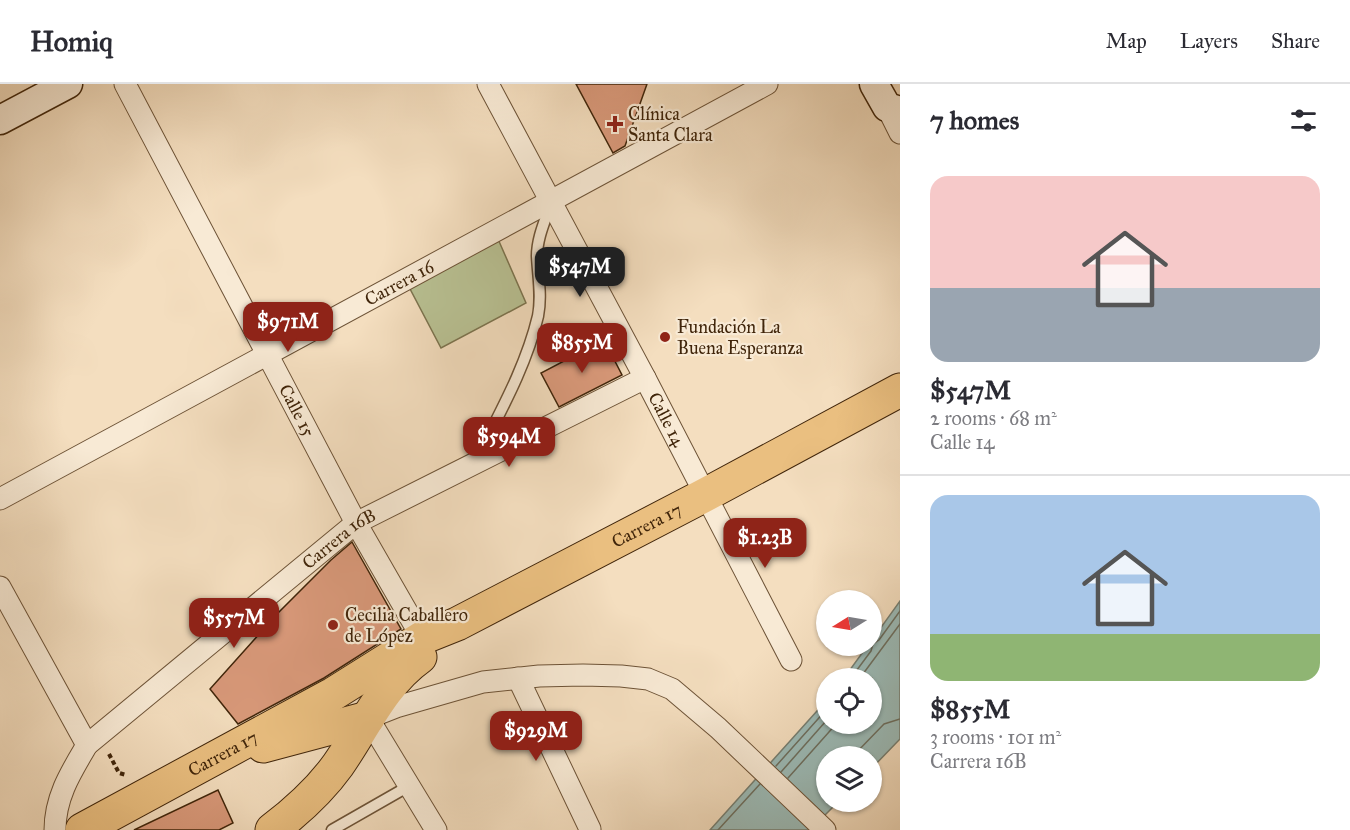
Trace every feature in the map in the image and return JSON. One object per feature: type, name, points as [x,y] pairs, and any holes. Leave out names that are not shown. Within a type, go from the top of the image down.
[{"type":"main road","points":[[0,120],[68,84]]},
{"type":"main road","name":"Carrera 17","points":[[82,830],[333,694],[422,638],[457,624],[900,390]]},
{"type":"main road","name":"Carrera 17","points":[[272,830],[302,806],[324,783],[388,687],[411,663],[430,651],[457,624]]},
{"type":"main road","points":[[212,759],[368,718]]},
{"type":"street","name":"Calle 15","points":[[125,84],[356,523],[422,638]]},
{"type":"street","name":"Calle 14","points":[[488,84],[645,378],[790,660]]},
{"type":"street","name":"Carrera 16","points":[[0,499],[767,84]]},
{"type":"street","points":[[887,101],[900,133]]},
{"type":"street","name":"Carrera 16B","points":[[55,830],[55,817],[63,784],[87,745],[356,523],[645,378]]},
{"type":"street","points":[[0,586],[87,745]]},
{"type":"street","points":[[436,830],[368,718],[396,707],[483,682],[518,678],[612,675],[648,679],[672,689],[718,728],[825,830]]},
{"type":"street","points":[[518,678],[590,830]]},
{"type":"lane","points":[[475,463],[519,372],[538,316],[541,288],[537,256],[538,239],[551,202]]},
{"type":"lane","points":[[332,830],[409,786]]},
{"type":"green space","points":[[498,239],[526,303],[441,348],[408,285]]},
{"type":"water","points":[[900,601],[900,739],[882,758],[882,746],[816,746],[816,812],[828,812],[810,830],[710,830],[816,712],[816,734],[882,734],[882,668],[851,668],[860,656],[882,656],[882,626]]},
{"type":"building","name":"Clínica Santa Clara","points":[[576,84],[647,84],[625,146],[613,153]]},
{"type":"building","points":[[604,340],[622,375],[559,407],[541,373]]},
{"type":"building","name":"Cecilia Caballero de López","points":[[352,542],[401,629],[324,678],[238,724],[210,689],[278,613]]},
{"type":"building","points":[[218,790],[233,823],[219,830],[134,830]]},
{"type":"place","name":"Clínica Santa Clara","points":[[615,124]]},
{"type":"place","name":"Fundación La Buena Esperanza","points":[[665,337]]},
{"type":"place","name":"Cecilia Caballero de López","points":[[333,625]]}]
